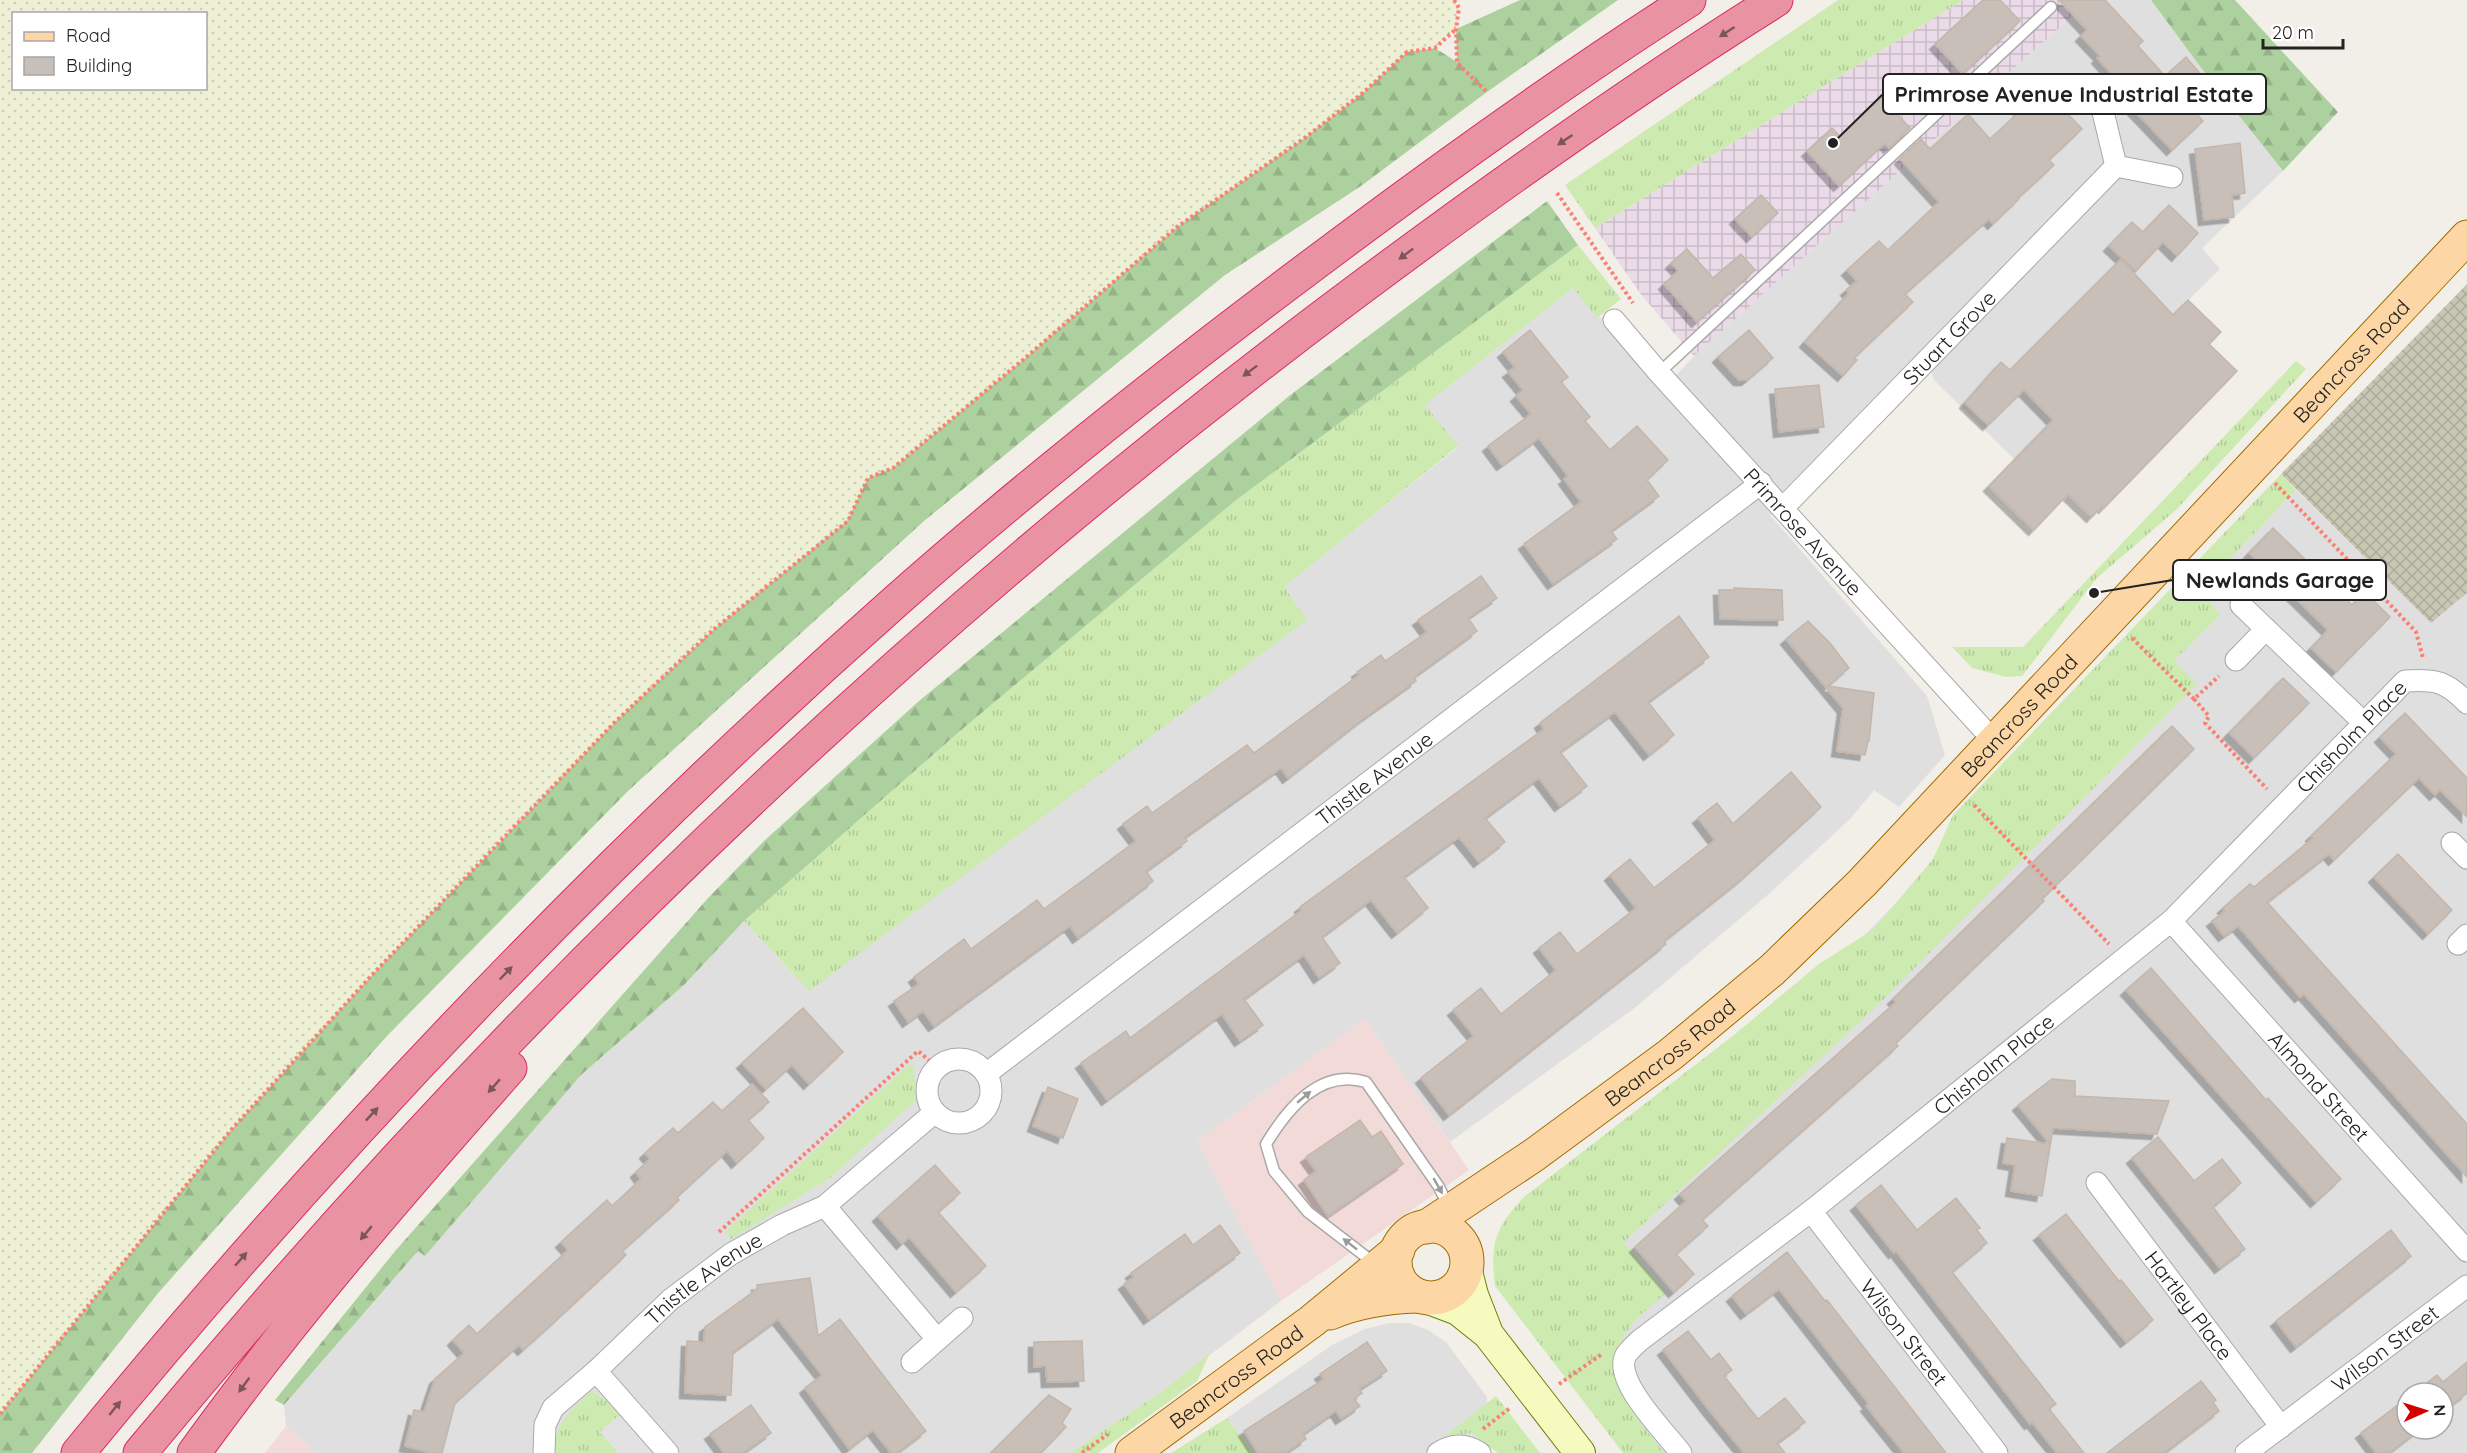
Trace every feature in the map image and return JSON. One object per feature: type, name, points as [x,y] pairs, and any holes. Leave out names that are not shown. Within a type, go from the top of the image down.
[{"type":"highway","points":[[78,1453],[161,1352],[304,1187],[462,1018],[654,825],[858,635],[1047,474],[1238,320],[1478,143],[1689,0]]},
{"type":"highway","points":[[140,1453],[352,1206],[455,1094],[712,836],[861,697],[1097,493],[1244,376],[1522,170],[1652,80],[1776,0]]},
{"type":"highway","points":[[194,1453],[254,1371],[331,1275],[712,836]]},
{"type":"main road","name":"Beancross Road","points":[[1311,1320],[1351,1304],[1389,1297],[1403,1277],[1408,1235],[1534,1155],[1671,1054],[1772,970],[1862,883],[2467,237]]},
{"type":"main road","name":"Beancross Road","points":[[1464,1256],[1475,1222],[1498,1189],[1534,1155]]},
{"type":"main road","points":[[1438,1218],[1464,1256],[1473,1295],[1488,1334]]},
{"type":"main road","points":[[1403,1277],[1435,1298],[1452,1291],[1464,1277],[1464,1256]]},
{"type":"main road","name":"Beancross Road","points":[[1131,1453],[1311,1320],[1403,1277]]},
{"type":"main road","points":[[1403,1277],[1458,1310],[1488,1334],[1580,1453]]},
{"type":"street","points":[[2102,108],[2116,166],[2172,177]]},
{"type":"street","name":"Stuart Grove","points":[[1783,508],[2116,166]]},
{"type":"street","name":"Primrose Avenue","points":[[1614,320],[1659,373],[1993,741]]},
{"type":"street","name":"Thistle Avenue","points":[[986,1074],[1761,483]]},
{"type":"street","points":[[2241,605],[2364,723]]},
{"type":"street","points":[[2236,660],[2266,629]]},
{"type":"street","points":[[2429,679],[2451,686],[2467,703]]},
{"type":"street","name":"Chisholm Place","points":[[1681,1453],[1629,1386],[1624,1371],[1626,1356],[1639,1341],[1811,1211],[2171,921],[2405,681],[2429,679]]},
{"type":"street","name":"Almond Street","points":[[2171,921],[2467,1251]]},
{"type":"street","points":[[963,1059],[976,1064],[986,1074],[991,1085],[990,1096],[986,1107],[978,1116],[968,1122],[956,1123],[945,1120],[935,1112],[929,1102],[927,1089],[930,1077],[937,1067],[949,1060],[963,1059]]},
{"type":"street","name":"Thistle Avenue","points":[[544,1453],[545,1425],[553,1408],[596,1371],[669,1300],[730,1254],[782,1225],[825,1206],[935,1112]]},
{"type":"street","name":"Hartley Place","points":[[2097,1183],[2281,1427]]},
{"type":"street","points":[[825,1206],[937,1339]]},
{"type":"street","name":"Wilson Street","points":[[1811,1211],[1997,1453]]},
{"type":"street","name":"Wilson Street","points":[[2246,1453],[2467,1286]]},
{"type":"street","points":[[912,1362],[962,1318]]},
{"type":"street","points":[[596,1371],[668,1453]]},
{"type":"street","points":[[1438,1453],[1460,1445],[1476,1450]]},
{"type":"lane","points":[[1659,373],[2051,7]]},
{"type":"lane","points":[[1403,1277],[1308,1212],[1274,1171],[1266,1144],[1278,1124],[1304,1096],[1331,1080],[1353,1078],[1366,1082],[1439,1187],[1438,1218]]},
{"type":"path","points":[[1454,0],[1459,8],[1456,29],[1457,63],[1487,92]]},
{"type":"path","points":[[0,1414],[231,1130],[371,976],[614,723],[713,630],[848,521],[868,478],[893,468],[1177,227],[1306,137],[1364,92],[1407,52],[1435,48],[1456,29]]},
{"type":"path","points":[[1557,193],[1633,304],[1614,320]]},
{"type":"path","points":[[2255,461],[2416,632],[2429,679]]},
{"type":"path","points":[[2110,616],[2194,699],[2209,716],[2205,723],[2283,806]]},
{"type":"path","points":[[2194,699],[2236,660]]},
{"type":"path","points":[[1947,791],[1973,805],[2124,959]]},
{"type":"path","points":[[730,1254],[719,1231],[918,1051],[937,1067]]},
{"type":"path","points":[[1476,1450],[1480,1431],[1611,1347],[1639,1341]]},
{"type":"shaded area","points":[[0,0],[1454,0],[1459,8],[1456,29],[1435,48],[1407,52],[1364,92],[1306,137],[1177,227],[893,468],[868,478],[848,521],[713,630],[614,723],[371,976],[231,1130],[0,1414]]},
{"type":"shaded area","points":[[1963,0],[2090,0],[1694,356],[1642,296],[1595,228]]},
{"type":"shaded area","points":[[2090,0],[2151,0],[2283,171],[2202,248],[2220,269],[2160,328],[2015,460],[1934,380],[1927,359],[1783,508],[1770,515],[1927,696],[1945,755],[1899,807],[1874,790],[1850,819],[1771,892],[1636,1007],[1450,1142],[1365,1019],[1197,1141],[1281,1301],[1164,1390],[1070,1453],[316,1453],[286,1426],[284,1405],[419,1250],[425,1256],[581,1075],[684,985],[744,921],[808,990],[1306,620],[1283,587],[1458,447],[1424,405],[1574,287],[1597,317],[1614,320],[1669,383],[1694,356]]},
{"type":"shaded area","points":[[2467,284],[2467,593],[2431,623],[2281,474]]},
{"type":"shaded area","points":[[2296,490],[2431,622],[2467,593],[2467,1453],[1630,1453],[1543,1196],[1793,1009]]},
{"type":"shaded area","points":[[1365,1019],[1469,1170],[1281,1301],[1197,1141]]},
{"type":"shaded area","points":[[1389,1323],[1409,1323],[1428,1330],[1446,1342],[1487,1397],[1488,1453],[1254,1453],[1227,1418],[1332,1345],[1365,1329]]},
{"type":"shaded area","points":[[622,1413],[654,1451],[652,1453],[618,1453],[600,1432]]},
{"type":"shaded area","points":[[286,1426],[316,1453],[265,1453]]},
{"type":"green space","points":[[1520,0],[1618,0],[1487,92],[1361,186],[1225,275],[924,521],[628,791],[387,1036],[159,1292],[32,1453],[0,1453],[0,1414],[231,1130],[371,976],[614,723],[713,630],[847,521],[868,478],[893,468],[1177,227],[1306,137],[1364,92],[1407,52],[1435,48],[1457,62],[1456,29]]},
{"type":"green space","points":[[1838,0],[1963,0],[1595,228],[1565,185]]},
{"type":"green space","points":[[2151,0],[2235,0],[2338,112],[2283,171]]},
{"type":"green space","points":[[1547,201],[1578,245],[1235,501],[960,731],[744,921],[684,985],[581,1075],[425,1256],[418,1251],[284,1405],[275,1400],[396,1250],[709,897],[764,841],[919,701],[1289,396]]},
{"type":"green space","points":[[1578,245],[1621,299],[1597,318],[1573,288],[1425,405],[1458,446],[1284,587],[1307,620],[809,991],[744,921],[960,731],[1235,501]]},
{"type":"green space","points":[[2296,361],[2306,369],[2177,509],[2096,579],[2022,676],[2006,677],[1972,668],[1952,647],[2023,647]]},
{"type":"green space","points":[[2281,474],[2296,490],[2218,571],[2224,575],[2205,596],[2220,615],[2174,661],[2197,684],[1879,1004],[1624,1242],[1666,1293],[1641,1314],[1629,1328],[1620,1346],[1616,1363],[1617,1379],[1631,1410],[1664,1453],[1623,1453],[1495,1286],[1494,1247],[1507,1218],[1524,1197],[1734,1035],[1819,964],[1874,929],[1933,859],[1953,815]]},
{"type":"green space","points":[[912,1062],[918,1098],[830,1178],[731,1239],[726,1231]]},
{"type":"green space","points":[[1210,1353],[1197,1381],[1098,1453],[1070,1453],[1164,1390]]},
{"type":"green space","points":[[591,1391],[622,1413],[600,1432],[618,1453],[554,1453],[557,1433],[565,1418]]},
{"type":"green space","points":[[1496,1396],[1540,1453],[1498,1453],[1472,1433],[1445,1436]]},
{"type":"green space","points":[[1227,1418],[1254,1453],[1171,1453]]},
{"type":"building","points":[[1983,0],[2000,0],[2020,21],[1963,74],[1935,44]]},
{"type":"building","points":[[2059,0],[2105,0],[2143,41],[2138,46],[2165,76],[2186,57],[2204,78],[2182,98],[2203,121],[2172,150],[2126,102],[2122,106],[2107,90],[2117,80],[2097,58],[2100,56],[2081,36],[2087,30]]},
{"type":"building","points":[[2034,78],[2082,129],[2049,160],[2054,165],[1993,224],[1989,219],[1905,294],[1913,302],[1854,358],[1857,360],[1843,376],[1805,342],[1849,293],[1846,290],[1857,281],[1847,270],[1879,241],[1888,250],[1939,202],[1900,159],[1921,139],[1930,149],[1968,114],[1990,139],[2020,111],[2010,100]]},
{"type":"building","points":[[1882,97],[1910,128],[1889,148],[1885,143],[1839,186],[1807,151],[1832,128],[1840,136]]},
{"type":"building","points":[[2240,143],[2245,193],[2232,195],[2234,217],[2204,220],[2195,149]]},
{"type":"building","points":[[1761,195],[1778,213],[1752,237],[1735,219]]},
{"type":"building","points":[[2169,205],[2198,233],[2177,256],[2163,242],[2136,271],[2109,246],[2132,222],[2143,232]]},
{"type":"building","points":[[1687,249],[1713,278],[1741,254],[1755,270],[1697,322],[1664,284],[1678,271],[1671,263]]},
{"type":"building","points":[[2121,259],[2173,315],[2188,300],[2221,332],[2209,344],[2237,371],[2104,508],[2102,506],[2092,517],[2068,494],[2034,530],[1989,486],[2053,420],[2024,390],[1988,425],[1965,403],[2001,362],[2010,370]]},
{"type":"building","points":[[1530,330],[1568,377],[1561,382],[1590,417],[1585,421],[1610,450],[1637,426],[1668,460],[1647,480],[1659,496],[1611,531],[1617,539],[1553,584],[1524,544],[1581,502],[1564,479],[1568,476],[1539,438],[1502,465],[1488,446],[1531,414],[1516,396],[1523,390],[1508,372],[1515,367],[1503,352]]},
{"type":"building","points":[[1749,330],[1773,358],[1747,380],[1739,380],[1718,357]]},
{"type":"building","points":[[1819,385],[1824,427],[1779,432],[1775,389]]},
{"type":"building","points":[[2273,528],[2352,605],[2365,592],[2390,617],[2336,672],[2311,648],[2328,630],[2249,553]]},
{"type":"building","points":[[1481,576],[1497,598],[1468,618],[1477,631],[1414,677],[1416,681],[1288,778],[1281,768],[1185,837],[1187,841],[1146,871],[1153,881],[1078,938],[1070,926],[934,1026],[923,1011],[908,1022],[894,1001],[919,984],[914,977],[964,939],[971,949],[1037,900],[1044,909],[1136,841],[1123,824],[1147,806],[1152,813],[1247,745],[1254,753],[1359,675],[1357,672],[1381,655],[1385,661],[1427,632],[1418,620]]},
{"type":"building","points":[[1734,588],[1782,590],[1783,620],[1720,619],[1719,590],[1734,590]]},
{"type":"building","points":[[1679,616],[1709,657],[1648,702],[1674,735],[1649,755],[1615,712],[1560,752],[1587,786],[1560,806],[1539,778],[1485,818],[1505,842],[1479,862],[1459,837],[1404,877],[1428,908],[1397,933],[1371,900],[1322,937],[1340,963],[1319,978],[1304,955],[1244,999],[1263,1025],[1240,1041],[1222,1014],[1107,1100],[1081,1063],[1126,1031],[1130,1038],[1302,910],[1300,907],[1544,729],[1540,723]]},
{"type":"building","points":[[1808,621],[1830,643],[1849,668],[1828,686],[1874,693],[1869,741],[1865,755],[1837,751],[1843,708],[1786,639]]},
{"type":"building","points":[[2283,678],[2309,703],[2254,758],[2229,733]]},
{"type":"building","points":[[2405,713],[2467,778],[2467,817],[2440,790],[2435,795],[2419,778],[2334,860],[2329,854],[2267,902],[2467,1124],[2467,1177],[2304,994],[2300,997],[2238,926],[2224,936],[2212,921],[2225,911],[2223,908],[2250,884],[2254,887],[2313,838],[2311,836],[2396,754],[2380,737]]},
{"type":"building","points":[[2172,726],[2194,749],[2042,899],[2044,901],[1896,1043],[1898,1046],[1702,1220],[1708,1226],[1676,1254],[1694,1274],[1674,1292],[1635,1247],[1686,1201],[1680,1194],[1896,1002],[1893,999]]},
{"type":"building","points":[[1791,772],[1821,807],[1743,878],[1664,941],[1666,944],[1449,1115],[1421,1078],[1474,1036],[1453,1010],[1481,988],[1501,1014],[1556,970],[1539,948],[1560,932],[1577,954],[1636,908],[1610,875],[1630,859],[1654,888],[1715,840],[1698,818],[1717,803],[1733,824]]},
{"type":"building","points":[[2398,854],[2452,910],[2428,934],[2374,877]]},
{"type":"building","points":[[2151,968],[2266,1100],[2268,1098],[2341,1179],[2316,1202],[2126,990]]},
{"type":"building","points":[[803,1008],[843,1052],[809,1084],[792,1065],[766,1089],[742,1063]]},
{"type":"building","points":[[2052,1079],[2075,1081],[2075,1096],[2169,1101],[2157,1134],[2053,1128],[2042,1196],[2011,1191],[2015,1165],[2003,1163],[2007,1138],[2050,1144],[2018,1105]]},
{"type":"building","points":[[752,1084],[769,1102],[748,1120],[764,1138],[737,1163],[727,1151],[677,1197],[679,1200],[622,1251],[626,1255],[551,1325],[523,1350],[519,1345],[455,1403],[442,1453],[431,1453],[405,1446],[414,1410],[424,1412],[435,1379],[464,1353],[453,1340],[469,1325],[477,1334],[568,1250],[561,1242],[607,1200],[612,1206],[641,1179],[636,1172],[650,1159],[645,1153],[673,1128],[678,1133],[713,1102],[722,1111]]},
{"type":"building","points":[[1048,1087],[1078,1099],[1063,1138],[1033,1126]]},
{"type":"building","points":[[1360,1120],[1372,1137],[1381,1131],[1403,1164],[1328,1216],[1304,1180],[1316,1171],[1306,1157]]},
{"type":"building","points":[[2158,1137],[2194,1181],[2222,1159],[2241,1183],[2213,1207],[2245,1249],[2220,1268],[2132,1158]]},
{"type":"building","points":[[935,1165],[960,1193],[938,1212],[986,1266],[956,1292],[909,1237],[902,1244],[878,1216]]},
{"type":"building","points":[[1881,1185],[1917,1230],[1956,1198],[1980,1228],[1976,1229],[1987,1243],[1952,1272],[2056,1404],[2049,1409],[2084,1453],[2057,1453],[2032,1422],[2030,1424],[1896,1251],[1894,1253],[1856,1205]]},
{"type":"building","points":[[2066,1214],[2153,1320],[2126,1342],[2039,1235]]},
{"type":"building","points":[[1220,1225],[1240,1253],[1149,1319],[1124,1284],[1134,1277],[1131,1273],[1185,1234],[1193,1245]]},
{"type":"building","points":[[2391,1230],[2411,1256],[2296,1347],[2276,1321]]},
{"type":"building","points":[[1787,1252],[1946,1453],[1904,1453],[1866,1406],[1869,1404],[1779,1289],[1746,1314],[1732,1296]]},
{"type":"building","points":[[810,1278],[818,1336],[840,1319],[926,1431],[897,1453],[891,1453],[873,1430],[849,1449],[805,1388],[822,1375],[778,1319],[733,1352],[731,1395],[685,1393],[687,1341],[704,1342],[705,1327],[757,1289],[757,1285]]},
{"type":"building","points":[[1688,1331],[1711,1360],[1719,1353],[1732,1370],[1724,1376],[1758,1419],[1785,1398],[1805,1422],[1777,1443],[1785,1453],[1744,1453],[1709,1410],[1663,1350]]},
{"type":"building","points":[[1082,1341],[1084,1381],[1047,1382],[1046,1366],[1034,1367],[1034,1342]]},
{"type":"building","points":[[1367,1342],[1387,1371],[1359,1389],[1362,1393],[1354,1399],[1360,1406],[1341,1419],[1336,1411],[1303,1434],[1306,1439],[1285,1453],[1258,1453],[1244,1431],[1324,1379],[1320,1374]]},
{"type":"building","points":[[2467,1362],[2467,1393],[2455,1402],[2455,1381],[2444,1381]]},
{"type":"building","points":[[2437,1375],[2442,1381],[2429,1381]]},
{"type":"building","points":[[2201,1381],[2216,1400],[2213,1402],[2219,1411],[2164,1453],[2107,1453]]},
{"type":"building","points":[[1049,1395],[1071,1409],[1062,1423],[1066,1427],[1041,1453],[991,1453]]},
{"type":"building","points":[[751,1405],[771,1433],[743,1453],[724,1453],[710,1434]]},
{"type":"building","points":[[2395,1407],[2395,1441],[2404,1441],[2389,1453],[2376,1453],[2361,1433]]},
{"type":"place","name":"Primrose Avenue Industrial Estate","points":[[1833,143]]},
{"type":"place","name":"Newlands Garage","points":[[2094,593]]}]
